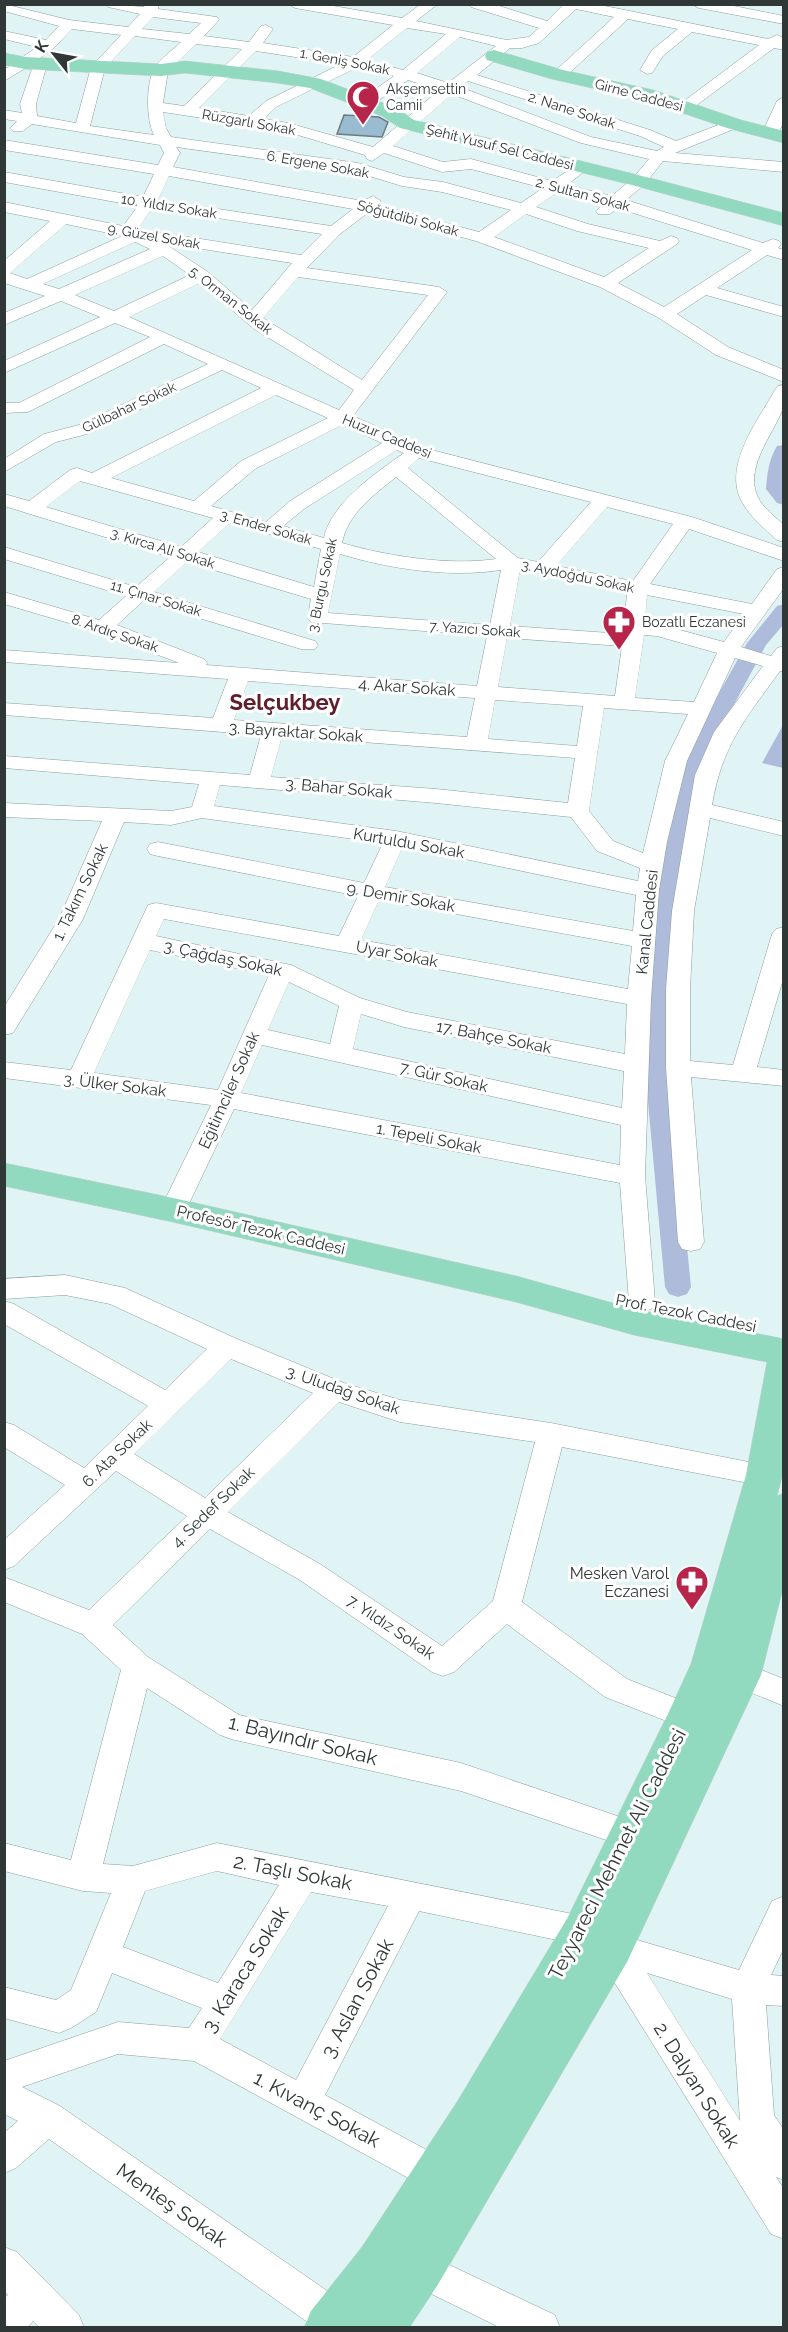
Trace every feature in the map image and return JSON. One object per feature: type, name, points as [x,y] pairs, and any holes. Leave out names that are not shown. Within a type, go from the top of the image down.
[{"type":"main road","name":"Girne Caddesi","points":[[501,50],[559,75],[646,94],[734,124],[777,135]]},
{"type":"main road","name":"Şehit Yusuf Sel Caddesi","points":[[4,58],[33,63],[98,67],[161,70],[185,67],[314,83],[389,112],[407,124],[783,220]]},
{"type":"main road","name":"Profesör Tezok Caddesi","points":[[4,1174],[173,1209],[516,1289]]},
{"type":"main road","name":"Prof. Tezok Caddesi","points":[[516,1289],[642,1302],[783,1333]]},
{"type":"main road","points":[[516,1289],[634,1322],[783,1352]]},
{"type":"main road","name":"Teyyareci Mehmet Ali Caddesi","points":[[381,2328],[420,2269],[597,1940],[726,1669],[774,1492],[783,1365]]},
{"type":"main road","name":"Teyyareci Mehmet Ali Caddesi","points":[[332,2323],[379,2263],[473,2117],[597,1940],[630,1834],[687,1716],[726,1669]]},
{"type":"street","points":[[30,284],[131,234],[172,153],[158,128],[155,106],[161,70],[212,20],[151,8],[113,4]]},
{"type":"street","points":[[295,4],[457,32],[501,50]]},
{"type":"street","points":[[253,121],[271,104],[356,62],[431,4]]},
{"type":"street","points":[[476,4],[549,26]]},
{"type":"street","points":[[699,4],[783,20]]},
{"type":"street","points":[[358,168],[466,76],[501,50],[534,40],[572,5],[777,45]]},
{"type":"street","name":"1. Geniş Sokak","points":[[4,7],[68,24],[254,45],[356,62],[407,74],[586,140],[659,156],[783,167]]},
{"type":"street","points":[[82,129],[98,67],[134,31],[151,8]]},
{"type":"street","points":[[559,75],[624,15]]},
{"type":"street","points":[[4,77],[33,63],[68,24]]},
{"type":"street","points":[[646,70],[657,53],[688,28]]},
{"type":"street","points":[[188,111],[254,45],[266,29]]},
{"type":"street","points":[[365,103],[407,74],[457,32]]},
{"type":"street","points":[[685,106],[777,45],[783,34]]},
{"type":"street","points":[[4,35],[49,45]]},
{"type":"street","points":[[4,140],[30,118],[28,104],[33,63]]},
{"type":"street","name":"2. Nane Sokak","points":[[466,76],[645,133],[676,146]]},
{"type":"street","points":[[777,135],[783,101]]},
{"type":"street","name":"Rüzgarlı Sokak","points":[[155,106],[283,126],[378,150]]},
{"type":"street","name":"6. Ergene Sokak","points":[[4,114],[82,129],[358,168],[402,181],[443,187],[525,208],[583,228],[662,246]]},
{"type":"street","points":[[583,228],[639,182],[659,156],[676,146],[734,124]]},
{"type":"street","name":"Söğütdibi Sokak","points":[[4,145],[259,186],[365,206],[482,238],[606,283],[665,314],[723,351],[783,377]]},
{"type":"street","name":"2. Sultan Sokak","points":[[378,150],[442,167],[471,165],[556,186],[615,202],[783,255]]},
{"type":"street","points":[[482,238],[582,167]]},
{"type":"street","name":"10. Yıldız Sokak","points":[[4,177],[148,203],[334,231]]},
{"type":"street","points":[[253,319],[299,266],[334,231],[402,181]]},
{"type":"street","name":"9. Güzel Sokak","points":[[6,208],[439,292],[364,389]]},
{"type":"street","points":[[4,270],[63,219]]},
{"type":"street","points":[[606,283],[694,228]]},
{"type":"street","name":"5. Orman Sokak","points":[[131,234],[164,249],[202,276],[253,319],[364,389]]},
{"type":"street","points":[[665,314],[783,237]]},
{"type":"street","points":[[4,320],[63,296],[164,249]]},
{"type":"street","points":[[4,368],[202,276]]},
{"type":"street","name":"Huzur Caddesi","points":[[4,277],[30,284],[116,316],[417,452],[685,521],[783,555]]},
{"type":"street","points":[[704,289],[783,312]]},
{"type":"street","points":[[13,408],[165,337]]},
{"type":"street","name":"Gülbahar Sokak","points":[[4,467],[50,438],[85,429],[223,363]]},
{"type":"street","points":[[96,478],[277,387]]},
{"type":"street","points":[[198,507],[248,465],[342,418],[364,389]]},
{"type":"street","points":[[783,390],[746,466],[744,483],[751,501],[783,536]]},
{"type":"street","points":[[270,528],[297,505],[395,443]]},
{"type":"street","name":"3. Burgu Sokak","points":[[292,678],[318,618],[334,529],[356,500],[417,452]]},
{"type":"street","name":"3. Aydoğdu Sokak","points":[[396,468],[512,563],[757,611]]},
{"type":"street","name":"3. Ender Sokak","points":[[32,508],[77,474],[363,555],[416,563],[477,567],[512,563]]},
{"type":"street","name":"3. Kırca Ali Sokak","points":[[4,500],[321,596]]},
{"type":"street","points":[[543,569],[603,500]]},
{"type":"street","points":[[103,627],[227,516]]},
{"type":"street","points":[[624,704],[638,589],[685,521]]},
{"type":"street","name":"11. Çınar Sokak","points":[[4,553],[308,645]]},
{"type":"street","points":[[476,745],[512,563]]},
{"type":"street","name":"Kanal Caddesi","points":[[642,1302],[632,1176],[639,999],[648,890],[656,842],[676,760],[729,650],[783,573]]},
{"type":"street","name":"8. Ardıç Sokak","points":[[4,598],[103,627],[232,674]]},
{"type":"street","name":"7. Yazıcı Sokak","points":[[318,618],[498,630],[634,635],[658,630],[729,650],[781,660]]},
{"type":"street","name":"4. Akar Sokak","points":[[10,654],[232,674],[701,710]]},
{"type":"street","points":[[691,1242],[678,1068],[678,989],[683,911],[706,775],[725,732],[781,660]]},
{"type":"street","points":[[221,726],[232,674]]},
{"type":"street","points":[[594,702],[578,811],[605,846],[653,865]]},
{"type":"street","name":"3. Bayraktar Sokak","points":[[4,709],[588,753]]},
{"type":"street","points":[[259,781],[273,730]]},
{"type":"street","name":"3. Bahar Sokak","points":[[4,762],[259,781],[578,811]]},
{"type":"street","points":[[6,814],[171,819],[202,811],[211,778]]},
{"type":"street","points":[[702,809],[783,829]]},
{"type":"street","name":"Kurtuldu Sokak","points":[[202,811],[396,838],[648,890]]},
{"type":"street","name":"1. Takım Sokak","points":[[4,1027],[71,919],[115,818]]},
{"type":"street","points":[[347,945],[396,838]]},
{"type":"street","name":"9. Demir Sokak","points":[[158,849],[372,892],[645,941]]},
{"type":"street","name":"Uyar Sokak","points":[[143,942],[156,910],[639,999]]},
{"type":"street","points":[[743,1074],[783,934]]},
{"type":"street","points":[[78,1081],[143,942]]},
{"type":"street","name":"3. Çağdaş Sokak","points":[[143,942],[283,970],[352,1003]]},
{"type":"street","name":"Eğitimciler Sokak","points":[[173,1209],[226,1099],[283,970]]},
{"type":"street","points":[[339,1054],[352,1003]]},
{"type":"street","name":"17. Bahçe Sokak","points":[[352,1003],[404,1019],[637,1065]]},
{"type":"street","name":"7. Gür Sokak","points":[[254,1035],[635,1119]]},
{"type":"street","points":[[678,1068],[783,1078]]},
{"type":"street","name":"3. Ülker Sokak","points":[[4,1070],[226,1099]]},
{"type":"street","name":"1. Tepeli Sokak","points":[[226,1099],[632,1176]]},
{"type":"street","name":"3. Uludağ Sokak","points":[[4,1289],[65,1285],[116,1295],[227,1346],[334,1390],[400,1411],[551,1434],[774,1492]]},
{"type":"street","points":[[4,1311],[167,1404]]},
{"type":"street","name":"6. Ata Sokak","points":[[4,1558],[86,1483],[227,1346]]},
{"type":"street","name":"4. Sedef Sokak","points":[[93,1625],[334,1390]]},
{"type":"street","points":[[4,1433],[86,1483]]},
{"type":"street","points":[[551,1434],[506,1606],[616,1688],[687,1716]]},
{"type":"street","name":"7. Yıldız Sokak","points":[[114,1456],[207,1514],[310,1572],[443,1663],[506,1606]]},
{"type":"street","name":"1. Bayındır Sokak","points":[[5,1589],[93,1625],[137,1666],[231,1726],[461,1777],[630,1834]]},
{"type":"street","points":[[83,1876],[137,1666]]},
{"type":"street","points":[[726,1669],[783,1693]]},
{"type":"street","name":"2. Taşlı Sokak","points":[[4,1857],[83,1876],[133,1880],[217,1857],[303,1876],[411,1895],[597,1940]]},
{"type":"street","name":"3. Karaca Sokak","points":[[4,2077],[118,2038],[198,2045],[303,1876]]},
{"type":"street","points":[[4,2002],[59,2017],[84,2001],[133,1880]]},
{"type":"street","name":"3. Aslan Sokak","points":[[303,2102],[411,1895]]},
{"type":"street","points":[[748,1988],[783,1911]]},
{"type":"street","points":[[597,1940],[748,1988],[783,1990]]},
{"type":"street","name":"2. Dalyan Sokak","points":[[597,1940],[783,2222]]},
{"type":"street","points":[[102,1954],[225,2001]]},
{"type":"street","name":"2. Dalyan Sokak","points":[[748,1988],[757,2119],[783,2163]]},
{"type":"street","name":"1. Kıvanç Sokak","points":[[198,2045],[436,2174]]},
{"type":"street","name":"Menteş Sokak","points":[[4,2096],[48,2118],[332,2323]]},
{"type":"street","points":[[4,2156],[48,2118]]},
{"type":"street","points":[[4,2265],[66,2328]]},
{"type":"street","points":[[420,2269],[543,2328]]},
{"type":"street","points":[[4,2323],[34,2296]]},
{"type":"water","points":[[783,725],[783,768],[762,763]]},
{"type":"building","name":"Akşemsettin Camii","points":[[344,115],[379,117],[388,122],[382,137],[337,134]]},
{"type":"waterway","points":[[784,450],[777,468],[775,489],[784,499]]},
{"type":"waterway","points":[[678,1287],[655,1048],[666,909],[690,771],[712,725],[757,643],[784,610]]},
{"type":"place","name":"Akşemsettin Camii","points":[[363,126]]},
{"type":"place","name":"Bozatlı Eczanesi","points":[[619,651]]},
{"type":"place","name":"Mesken Varol Eczanesi","points":[[692,1611]]},
{"type":"district","name":"Selçukbey","points":[[285,702]]}]
